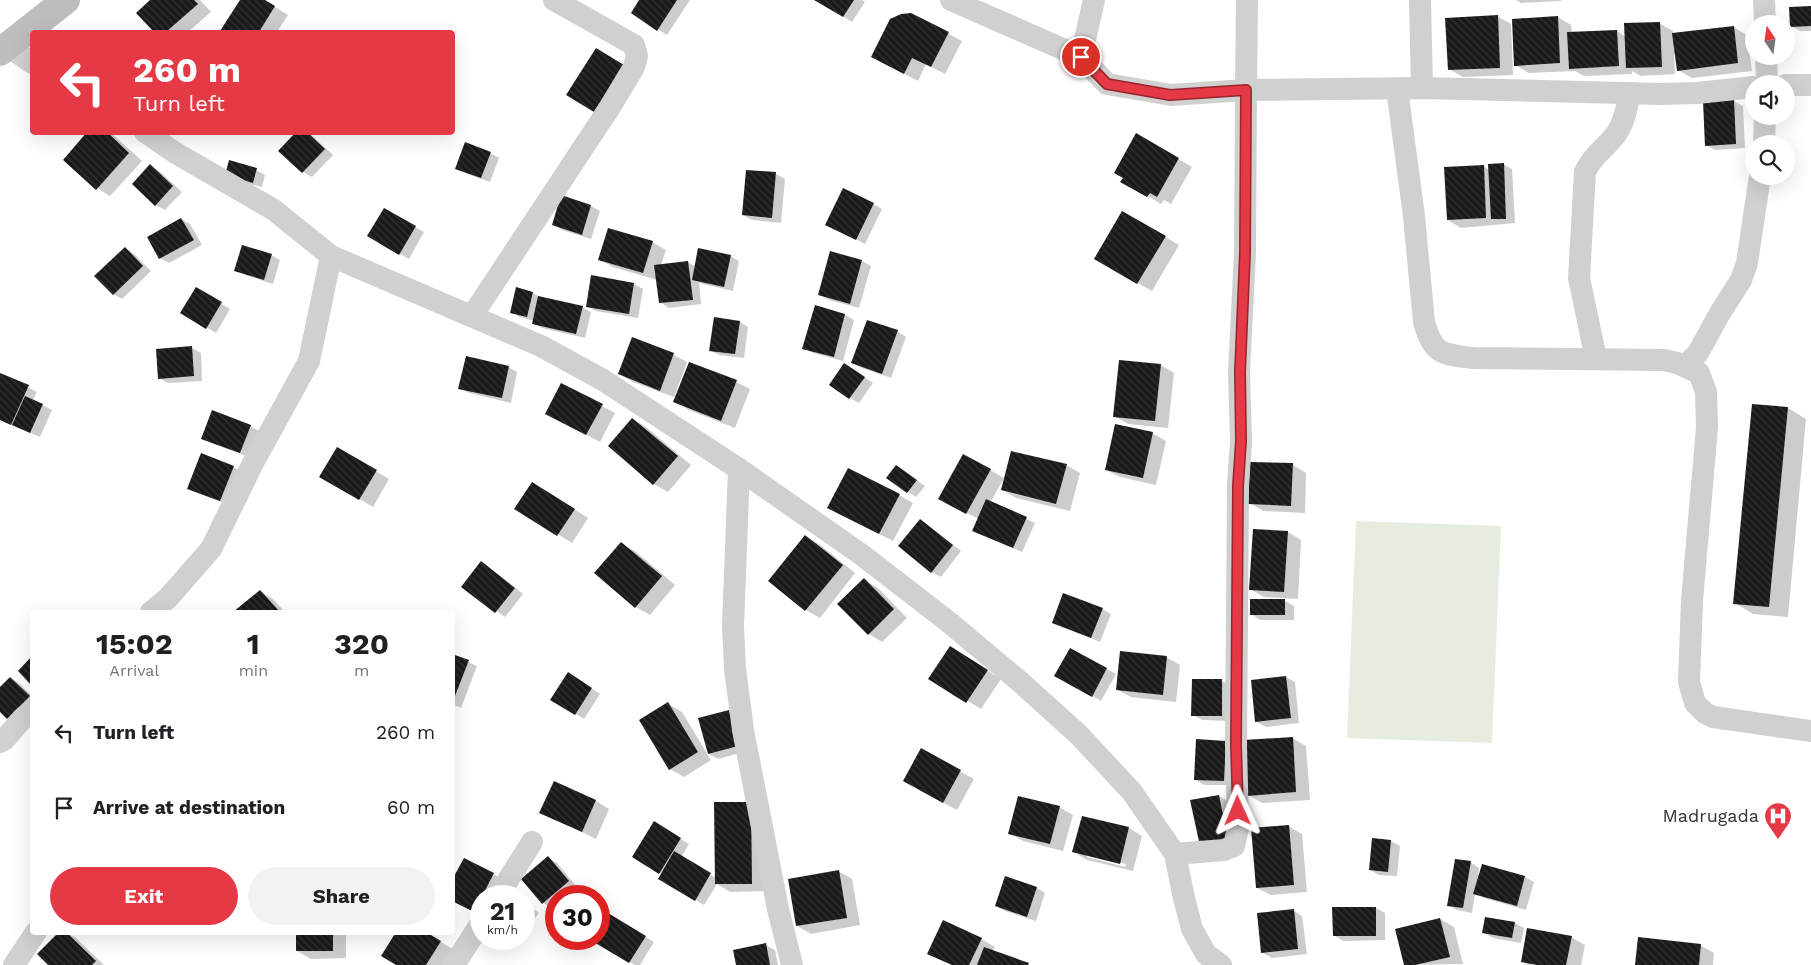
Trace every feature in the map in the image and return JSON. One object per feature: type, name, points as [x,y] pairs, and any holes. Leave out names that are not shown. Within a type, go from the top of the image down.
[{"type":"main road","points":[[4,49],[66,0]]},
{"type":"street","points":[[472,316],[610,107],[634,67],[637,56],[634,45],[554,0]]},
{"type":"street","points":[[951,0],[1081,57],[1107,84],[1170,95],[1246,90],[1422,88],[1697,93],[1745,88]]},
{"type":"street","points":[[1081,57],[1094,0]]},
{"type":"street","points":[[1175,854],[1224,850],[1234,846],[1238,828],[1236,745],[1238,486],[1241,441],[1240,372],[1245,253],[1247,0]]},
{"type":"street","points":[[1420,0],[1422,88]]},
{"type":"street","points":[[1764,0],[1765,15]]},
{"type":"street","points":[[4,49],[30,62]]},
{"type":"street","points":[[1795,85],[1811,84]]},
{"type":"street","points":[[1397,89],[1414,216],[1424,322],[1429,338],[1436,350],[1450,355],[1473,358],[1664,360],[1685,366],[1698,373],[1706,392],[1707,427],[1692,601],[1690,689],[1695,703],[1705,713],[1713,717],[1811,731]]},
{"type":"street","points":[[1596,359],[1579,278],[1586,172],[1592,160],[1618,132],[1623,123],[1630,93]]},
{"type":"street","points":[[149,135],[174,152],[274,210],[331,256],[541,346],[603,380],[738,469],[862,555],[950,623],[1018,680],[1079,736],[1132,792],[1175,854],[1192,929],[1206,954],[1221,965]]},
{"type":"street","points":[[1685,366],[1698,353],[1745,272],[1759,185]]},
{"type":"street","points":[[153,610],[168,598],[211,549],[253,463],[309,361],[331,256]]},
{"type":"street","points":[[738,469],[733,626],[735,669],[743,730],[778,909],[792,965]]},
{"type":"street","points":[[0,742],[30,713]]},
{"type":"street","points":[[505,885],[532,842]]},
{"type":"street","points":[[14,965],[34,935]]},
{"type":"street","points":[[454,965],[470,940]]},
{"type":"shaded area","points":[[1356,521],[1501,526],[1492,743],[1347,738]]},
{"type":"building","points":[[150,0],[194,0],[198,4],[168,30],[152,30],[136,13]]},
{"type":"building","points":[[240,0],[265,0],[275,6],[260,30],[221,30]]},
{"type":"building","points":[[639,0],[677,0],[657,31],[631,13]]},
{"type":"building","points":[[814,0],[854,0],[843,17]]},
{"type":"building","points":[[1811,6],[1811,26],[1795,27],[1795,15],[1789,15],[1789,7]]},
{"type":"building","points":[[911,13],[949,32],[931,67],[912,58],[904,74],[871,57],[890,19],[901,14]]},
{"type":"building","points":[[1498,15],[1500,68],[1448,70],[1445,18]]},
{"type":"building","points":[[1558,16],[1560,63],[1514,66],[1512,19]]},
{"type":"building","points":[[1660,22],[1662,67],[1626,68],[1624,23]]},
{"type":"building","points":[[1734,26],[1738,63],[1677,71],[1672,33]]},
{"type":"building","points":[[1617,30],[1619,66],[1569,69],[1567,32]]},
{"type":"building","points":[[596,48],[624,65],[594,112],[566,95]]},
{"type":"building","points":[[1734,100],[1736,144],[1705,146],[1703,101]]},
{"type":"building","points":[[1136,133],[1179,158],[1157,197],[1150,193],[1147,197],[1120,182],[1123,178],[1114,173]]},
{"type":"building","points":[[84,135],[110,135],[129,153],[96,190],[63,160]]},
{"type":"building","points":[[293,135],[310,135],[325,149],[302,173],[278,151]]},
{"type":"building","points":[[465,142],[491,152],[481,178],[455,169]]},
{"type":"building","points":[[229,160],[257,168],[253,183],[225,175]]},
{"type":"building","points":[[1504,163],[1506,219],[1491,219],[1488,164]]},
{"type":"building","points":[[150,164],[173,186],[155,206],[132,184]]},
{"type":"building","points":[[1484,165],[1486,218],[1447,220],[1444,167]]},
{"type":"building","points":[[746,170],[776,172],[772,218],[742,215]]},
{"type":"building","points":[[843,188],[874,203],[856,240],[825,225]]},
{"type":"building","points":[[561,195],[591,205],[582,235],[552,225]]},
{"type":"building","points":[[384,208],[416,226],[399,255],[367,236]]},
{"type":"building","points":[[1122,211],[1166,236],[1137,284],[1094,259]]},
{"type":"building","points":[[181,218],[194,240],[159,259],[147,237]]},
{"type":"building","points":[[608,228],[653,241],[643,273],[598,260]]},
{"type":"building","points":[[242,245],[272,254],[264,280],[234,271]]},
{"type":"building","points":[[125,247],[143,266],[113,295],[94,276]]},
{"type":"building","points":[[698,248],[731,255],[724,287],[692,280]]},
{"type":"building","points":[[830,251],[862,260],[850,304],[818,295]]},
{"type":"building","points":[[688,261],[693,300],[659,303],[654,265]]},
{"type":"building","points":[[591,275],[634,283],[629,314],[586,307]]},
{"type":"building","points":[[196,287],[222,302],[206,329],[180,313]]},
{"type":"building","points":[[516,287],[533,292],[527,317],[510,313]]},
{"type":"building","points":[[538,296],[583,306],[576,334],[532,324]]},
{"type":"building","points":[[815,305],[845,314],[834,357],[802,349]]},
{"type":"building","points":[[714,317],[740,321],[735,354],[709,351]]},
{"type":"building","points":[[867,320],[898,330],[882,374],[851,363]]},
{"type":"building","points":[[632,337],[674,353],[660,391],[618,374]]},
{"type":"building","points":[[192,346],[194,376],[158,379],[156,349]]},
{"type":"building","points":[[466,356],[509,366],[502,398],[458,389]]},
{"type":"building","points":[[1119,360],[1161,364],[1155,421],[1113,417]]},
{"type":"building","points":[[689,362],[737,380],[721,421],[673,402]]},
{"type":"building","points":[[844,363],[865,377],[849,399],[829,385]]},
{"type":"building","points":[[0,373],[29,385],[11,425],[0,420]]},
{"type":"building","points":[[561,383],[603,404],[586,435],[545,414]]},
{"type":"building","points":[[25,396],[43,404],[30,433],[12,425]]},
{"type":"building","points":[[1752,404],[1788,407],[1769,607],[1733,604]]},
{"type":"building","points":[[212,410],[251,425],[240,453],[201,439]]},
{"type":"building","points":[[632,418],[678,456],[653,485],[608,446]]},
{"type":"building","points":[[1115,424],[1153,432],[1143,478],[1105,470]]},
{"type":"building","points":[[337,447],[377,470],[359,500],[319,477]]},
{"type":"building","points":[[1011,451],[1067,464],[1056,504],[1001,490]]},
{"type":"building","points":[[201,453],[234,466],[220,501],[187,489]]},
{"type":"building","points":[[963,454],[991,469],[966,514],[938,499]]},
{"type":"building","points":[[1250,462],[1293,463],[1291,506],[1248,504]]},
{"type":"building","points":[[896,465],[917,480],[907,493],[886,478]]},
{"type":"building","points":[[848,468],[900,494],[879,534],[827,508]]},
{"type":"building","points":[[532,482],[575,509],[557,536],[514,509]]},
{"type":"building","points":[[986,499],[1027,517],[1013,548],[972,531]]},
{"type":"building","points":[[920,519],[953,545],[931,573],[898,546]]},
{"type":"building","points":[[1253,529],[1288,531],[1284,592],[1249,590]]},
{"type":"building","points":[[805,535],[843,565],[805,611],[768,581]]},
{"type":"building","points":[[621,542],[662,576],[635,608],[594,573]]},
{"type":"building","points":[[481,561],[515,588],[495,613],[461,587]]},
{"type":"building","points":[[864,578],[894,609],[868,635],[837,604]]},
{"type":"building","points":[[260,590],[278,610],[235,610]]},
{"type":"building","points":[[1063,593],[1103,608],[1091,638],[1052,623]]},
{"type":"building","points":[[1250,599],[1285,599],[1285,615],[1250,615]]},
{"type":"building","points":[[950,646],[988,670],[966,703],[928,679]]},
{"type":"building","points":[[1070,648],[1107,668],[1092,697],[1054,676]]},
{"type":"building","points":[[1120,651],[1167,656],[1163,695],[1116,690]]},
{"type":"building","points":[[455,655],[469,660],[455,696]]},
{"type":"building","points":[[30,658],[30,684],[18,671]]},
{"type":"building","points":[[568,672],[592,688],[575,715],[550,700]]},
{"type":"building","points":[[1286,676],[1291,718],[1255,722],[1251,680]]},
{"type":"building","points":[[10,677],[30,696],[7,719],[0,712],[0,687]]},
{"type":"building","points":[[1192,679],[1222,679],[1222,716],[1191,716]]},
{"type":"building","points":[[668,702],[698,752],[669,770],[639,720]]},
{"type":"building","points":[[729,710],[738,746],[708,754],[698,718]]},
{"type":"building","points":[[1293,737],[1296,792],[1247,796],[1243,740]]},
{"type":"building","points":[[1196,739],[1226,741],[1224,781],[1194,780]]},
{"type":"building","points":[[921,748],[961,770],[943,803],[903,781]]},
{"type":"building","points":[[554,781],[596,800],[582,832],[539,813]]},
{"type":"building","points":[[1219,795],[1228,840],[1200,846],[1190,800]]},
{"type":"building","points":[[1018,796],[1060,806],[1050,844],[1008,834]]},
{"type":"building","points":[[714,802],[751,802],[752,884],[715,884]]},
{"type":"building","points":[[1082,816],[1129,827],[1120,864],[1072,852]]},
{"type":"building","points":[[654,821],[681,838],[659,874],[632,857]]},
{"type":"building","points":[[1289,825],[1294,885],[1256,888],[1251,828]]},
{"type":"building","points":[[1372,838],[1391,840],[1388,872],[1369,870]]},
{"type":"building","points":[[674,851],[711,873],[695,901],[658,879]]},
{"type":"building","points":[[548,856],[569,881],[564,885],[545,885],[545,901],[542,904],[535,896],[535,885],[526,885],[521,879]]},
{"type":"building","points":[[464,858],[494,873],[488,885],[470,885],[470,910],[455,902],[455,874]]},
{"type":"building","points":[[1455,859],[1471,861],[1463,908],[1447,906]]},
{"type":"building","points":[[1482,864],[1525,876],[1517,906],[1473,894]]},
{"type":"building","points":[[839,870],[847,918],[796,926],[788,879]]},
{"type":"building","points":[[1005,876],[1037,887],[1027,917],[995,906]]},
{"type":"building","points":[[1332,907],[1376,907],[1376,936],[1333,936]]},
{"type":"building","points":[[1294,909],[1298,949],[1261,953],[1257,913]]},
{"type":"building","points":[[610,914],[646,936],[629,963],[607,950],[610,950]]},
{"type":"building","points":[[1485,917],[1515,922],[1512,938],[1482,933]]},
{"type":"building","points":[[1440,918],[1450,957],[1415,965],[1404,965],[1395,929]]},
{"type":"building","points":[[943,920],[982,938],[969,965],[952,965],[927,954]]},
{"type":"building","points":[[1527,928],[1572,936],[1566,965],[1537,965],[1521,962]]},
{"type":"building","points":[[56,935],[69,935],[96,961],[92,965],[48,965],[37,954]]},
{"type":"building","points":[[296,935],[333,935],[333,951],[296,951]]},
{"type":"building","points":[[394,935],[431,935],[441,941],[426,965],[396,965],[381,956]]},
{"type":"building","points":[[1638,937],[1701,944],[1699,965],[1635,965]]},
{"type":"building","points":[[766,943],[770,965],[736,965],[733,950]]},
{"type":"building","points":[[984,947],[1029,963],[1028,965],[977,965]]},
{"type":"place","name":"Madrugada","points":[[1778,840]]},
{"type":"route","points":[[1081,57],[1107,84],[1170,95],[1246,90],[1245,253],[1240,372],[1241,441],[1238,486],[1236,745],[1238,811]]}]
